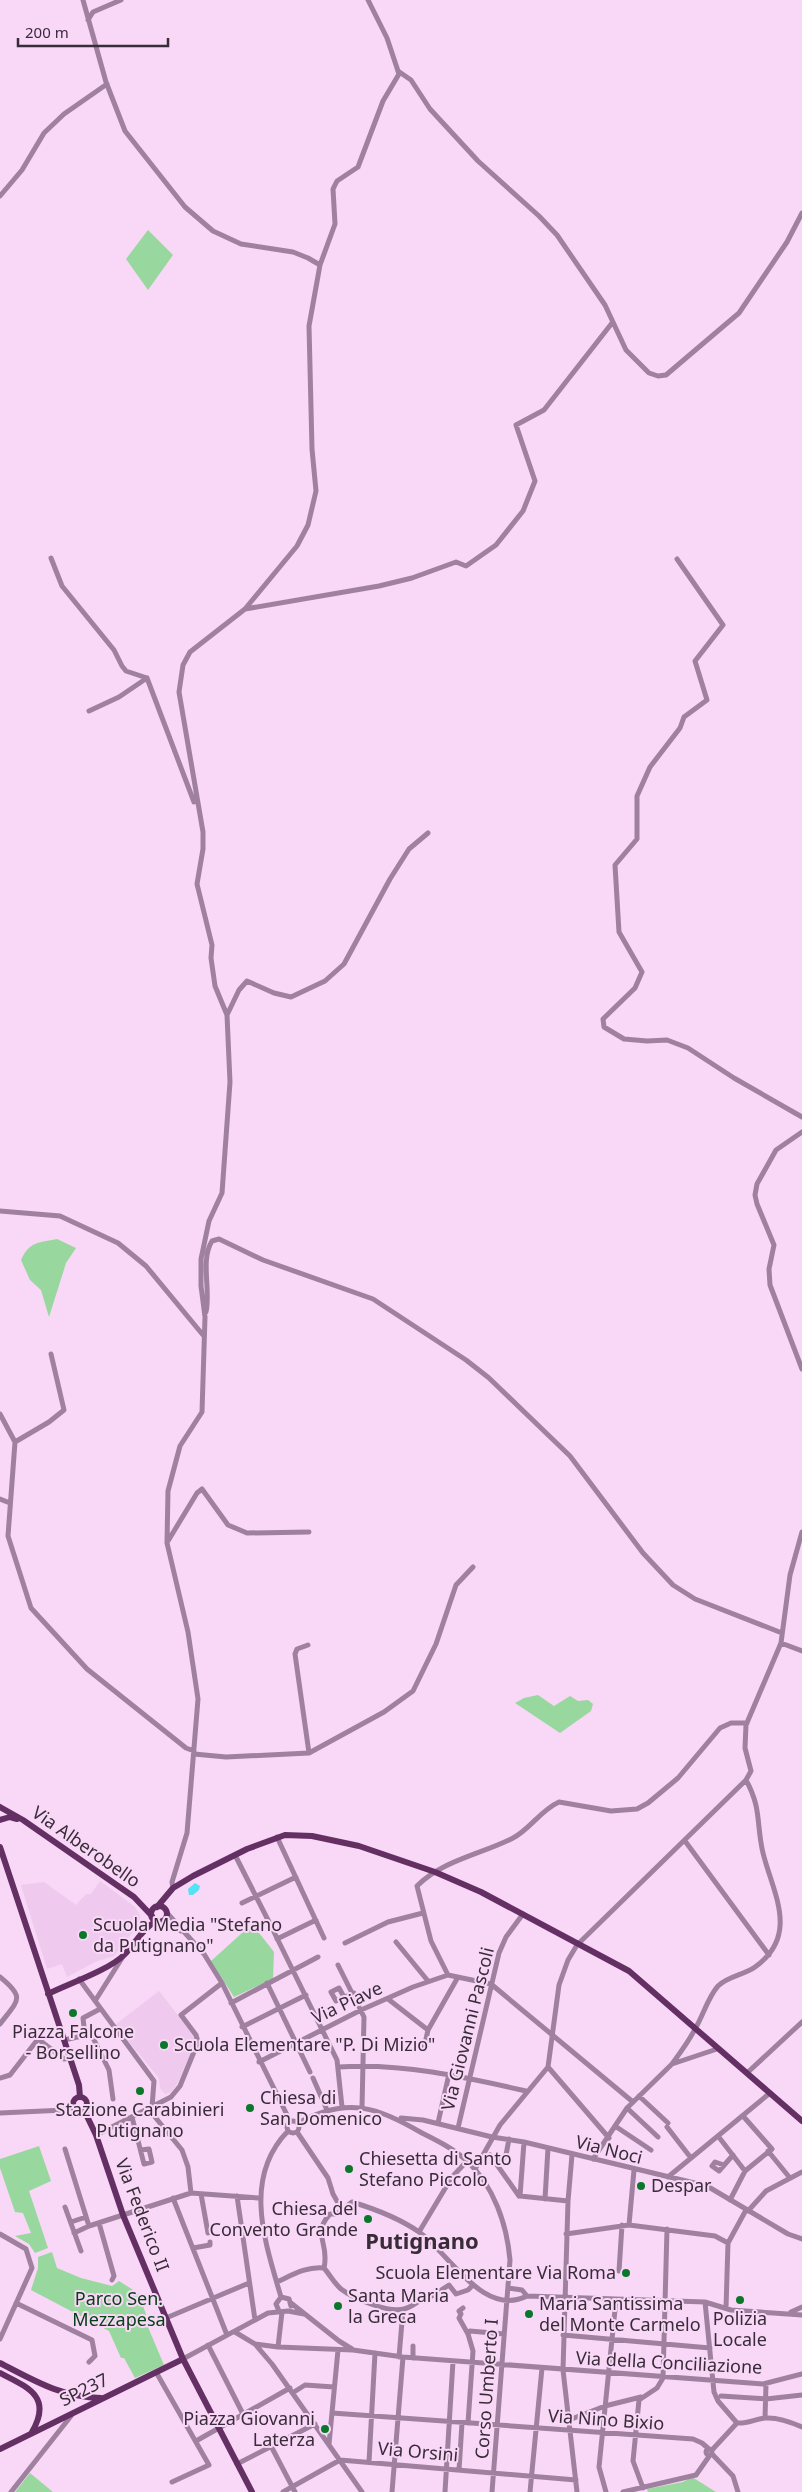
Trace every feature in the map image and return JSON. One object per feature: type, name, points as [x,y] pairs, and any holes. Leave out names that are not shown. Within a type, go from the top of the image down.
[{"type":"main road","name":"Via Alberobello","points":[[0,1807],[134,1897],[157,1920]]},
{"type":"main road","points":[[0,1820],[10,1817],[25,1822]]},
{"type":"main road","points":[[157,1920],[156,1907],[171,1891],[235,1855],[278,1837],[292,1834],[335,1840],[435,1872],[524,1914],[577,1945],[629,1972],[802,2121]]},
{"type":"main road","points":[[0,1847],[79,2085],[80,2097],[87,2103],[84,2110],[79,2111],[74,2107],[74,2101],[80,2097]]},
{"type":"main road","points":[[48,1994],[113,1964],[124,1955],[143,1930],[157,1920],[166,1919],[171,1891]]},
{"type":"main road","points":[[134,1897],[166,1911]]},
{"type":"main road","name":"Via Federico II","points":[[84,2110],[96,2135],[123,2215],[183,2359],[252,2492]]},
{"type":"main road","name":"SP237","points":[[0,2449],[183,2359]]},
{"type":"main road","points":[[0,2363],[37,2382],[69,2395],[102,2398]]},
{"type":"main road","points":[[0,2373],[31,2389],[48,2425]]},
{"type":"main road","points":[[31,2389],[37,2382]]},
{"type":"main road","points":[[32,2433],[39,2419],[40,2410]]},
{"type":"street","points":[[83,0],[107,84],[125,131],[185,207],[213,231],[241,244],[293,252],[320,265]]},
{"type":"street","points":[[88,20],[93,12],[121,0]]},
{"type":"street","points":[[205,1317],[201,1286],[201,1259],[207,1227],[222,1193],[230,1082],[227,1015],[215,986],[211,958],[212,946],[197,884],[203,849],[200,816],[179,692],[180,678],[183,665],[190,652],[245,609],[297,546],[308,525],[316,491],[312,449],[309,326],[320,265],[334,224],[333,189],[337,181],[358,166],[383,102],[399,74],[387,38],[368,0]]},
{"type":"street","points":[[398,71],[411,80],[430,109],[478,161],[539,216],[557,235],[605,305],[626,350],[649,373],[666,376],[739,313],[788,242],[802,213]]},
{"type":"street","points":[[0,196],[22,170],[44,133],[64,114],[107,84]]},
{"type":"street","points":[[245,609],[388,584],[412,578],[456,562],[466,566],[496,545],[522,511],[535,481],[516,425],[544,410],[612,323]]},
{"type":"street","points":[[51,558],[62,586],[114,650],[126,671],[147,678]]},
{"type":"street","points":[[677,559],[723,625],[695,660],[707,700],[684,717],[680,728],[650,767],[637,796],[636,839],[615,865],[619,932],[642,972],[635,988],[603,1019],[604,1027],[624,1038],[647,1042],[667,1040],[688,1048],[734,1078],[802,1117]]},
{"type":"street","points":[[147,678],[200,816]]},
{"type":"street","points":[[89,711],[119,697],[147,678]]},
{"type":"street","points":[[227,1015],[239,990],[247,981],[274,992],[291,996],[325,981],[344,964],[390,879],[409,849],[428,833]]},
{"type":"street","points":[[802,1132],[776,1150],[757,1184],[755,1195],[756,1204],[774,1245],[769,1269],[770,1285],[802,1369]]},
{"type":"street","points":[[0,1211],[60,1216],[118,1243],[146,1266],[203,1335]]},
{"type":"street","points":[[171,1891],[187,1833],[198,1699],[188,1632],[167,1543],[168,1491],[180,1446],[202,1412],[203,1335],[208,1303],[207,1254],[209,1245],[215,1239],[219,1239],[262,1260],[374,1299],[466,1360],[527,1414],[570,1456],[643,1553],[673,1585],[695,1599],[782,1633]]},
{"type":"street","points":[[15,1442],[49,1422],[64,1410],[51,1354]]},
{"type":"street","points":[[0,1414],[15,1442],[8,1536],[31,1608],[88,1669],[186,1748],[194,1752],[194,1754],[226,1757],[309,1753],[384,1712],[413,1691],[436,1644],[456,1585],[472,1567]]},
{"type":"street","points":[[167,1543],[202,1489],[228,1525],[247,1534],[309,1532]]},
{"type":"street","points":[[0,1499],[10,1503]]},
{"type":"street","points":[[475,2169],[492,2137],[526,2091],[548,2067],[559,1985],[568,1960],[577,1945],[746,1780],[750,1771],[745,1748],[747,1722],[781,1644],[790,1575],[802,1532]]},
{"type":"street","points":[[781,1644],[802,1651]]},
{"type":"street","points":[[308,1645],[297,1649],[295,1654],[309,1753]]},
{"type":"street","points":[[633,2102],[491,1984],[448,1975],[431,1941],[417,1886],[435,1872],[514,1838],[559,1802],[611,1811],[636,1809],[648,1803],[678,1778],[720,1728],[731,1723],[747,1722]]},
{"type":"street","points":[[593,2160],[628,2108],[672,2064],[695,2030],[718,1986],[753,1969],[769,1955],[778,1934],[780,1904],[761,1844],[758,1806],[746,1780]]},
{"type":"street","points":[[278,1837],[324,1938]]},
{"type":"street","points":[[685,1841],[769,1955]]},
{"type":"street","points":[[235,1855],[269,1922]]},
{"type":"street","points":[[242,1903],[296,1877]]},
{"type":"street","points":[[166,1911],[204,1954],[222,1983],[259,2062],[290,2121],[298,2123],[327,2110],[342,2107],[362,2108],[398,2118]]},
{"type":"street","points":[[345,1943],[388,1922],[423,1913]]},
{"type":"street","name":"Via Giovanni Pascoli","points":[[458,2128],[499,1953],[506,1937],[524,1914]]},
{"type":"street","points":[[157,1920],[185,1934]]},
{"type":"street","points":[[278,1939],[316,1920]]},
{"type":"street","points":[[272,1928],[306,1995],[339,2067],[342,2107]]},
{"type":"street","points":[[396,1942],[428,1981]]},
{"type":"street","points":[[94,2001],[124,1955]]},
{"type":"street","points":[[231,2003],[318,1957]]},
{"type":"street","points":[[338,1964],[364,2016],[362,2108]]},
{"type":"street","name":"Via Piave","points":[[259,2062],[361,2010],[428,1981],[448,1975]]},
{"type":"street","points":[[0,1977],[16,1990],[17,1994],[15,2005],[0,2024]]},
{"type":"street","points":[[424,2048],[428,2030],[458,1977]]},
{"type":"street","points":[[79,1979],[154,2081],[152,2107],[155,2117],[182,2150],[188,2167],[191,2193]]},
{"type":"street","points":[[96,2135],[171,2097],[180,2086],[197,2049],[196,2036],[181,2015],[222,1983]]},
{"type":"street","points":[[267,1984],[327,2110]]},
{"type":"street","points":[[344,1998],[354,1993]]},
{"type":"street","points":[[242,2027],[306,1995]]},
{"type":"street","points":[[388,1999],[428,2030]]},
{"type":"street","points":[[85,2036],[83,2018],[100,2009]]},
{"type":"street","points":[[747,2073],[802,2022]]},
{"type":"street","points":[[64,2040],[91,2034],[109,2070],[113,2099]]},
{"type":"street","points":[[0,2078],[10,2075],[38,2039],[64,2058],[70,2058]]},
{"type":"street","points":[[672,2064],[717,2049]]},
{"type":"street","points":[[339,2067],[364,2066],[432,2070],[526,2091]]},
{"type":"street","points":[[548,2067],[609,2138]]},
{"type":"street","points":[[438,2123],[449,2074]]},
{"type":"street","points":[[668,2177],[770,2093]]},
{"type":"street","points":[[639,2096],[667,2125],[691,2158]]},
{"type":"street","points":[[0,2113],[65,2110],[74,2107]]},
{"type":"street","points":[[628,2108],[658,2137]]},
{"type":"street","points":[[743,2116],[790,2178]]},
{"type":"street","points":[[132,2117],[141,2150]]},
{"type":"street","name":"Via Noci","points":[[398,2118],[438,2123],[706,2186],[788,2234],[802,2239]]},
{"type":"street","name":"Corso Umberto I","points":[[398,2118],[450,2148],[475,2169],[494,2199],[508,2246],[508,2288],[492,2492]]},
{"type":"street","points":[[288,2131],[286,2126],[290,2121]]},
{"type":"street","points":[[297,2132],[299,2129],[298,2123]]},
{"type":"street","points":[[615,2126],[651,2150]]},
{"type":"street","points":[[288,2131],[297,2132],[328,2178],[333,2194],[342,2210]]},
{"type":"street","points":[[281,2297],[259,2198],[265,2169],[271,2154],[278,2142],[288,2131]]},
{"type":"street","points":[[718,2136],[745,2171]]},
{"type":"street","points":[[497,2164],[506,2155],[509,2139]]},
{"type":"street","points":[[520,2196],[524,2142]]},
{"type":"street","points":[[544,2199],[548,2148]]},
{"type":"street","points":[[65,2149],[89,2226]]},
{"type":"street","points":[[730,2200],[745,2171],[770,2150]]},
{"type":"street","points":[[490,2155],[520,2196],[568,2201]]},
{"type":"street","points":[[572,2155],[566,2234],[562,2370],[577,2492]]},
{"type":"street","points":[[724,2165],[733,2155]]},
{"type":"street","points":[[419,2232],[452,2177],[467,2161]]},
{"type":"street","points":[[629,2225],[634,2170]]},
{"type":"street","points":[[726,2308],[728,2243],[747,2210],[766,2191],[802,2172]]},
{"type":"street","points":[[74,2233],[89,2226],[191,2193],[259,2198]]},
{"type":"street","points":[[201,2194],[208,2233]]},
{"type":"street","points":[[237,2196],[255,2320]]},
{"type":"street","points":[[173,2198],[228,2335]]},
{"type":"street","points":[[473,2284],[468,2290],[456,2294],[449,2285],[432,2296],[427,2295],[413,2306],[402,2310],[383,2307],[355,2298],[341,2289],[324,2268],[326,2251],[321,2235],[322,2224],[330,2214],[337,2214],[352,2202],[376,2210],[419,2232],[473,2284],[489,2296],[507,2301],[527,2296],[564,2299],[705,2302],[726,2308],[802,2315]]},
{"type":"street","points":[[65,2207],[81,2251]]},
{"type":"street","points":[[71,2222],[86,2217]]},
{"type":"street","points":[[99,2223],[114,2276],[112,2280]]},
{"type":"street","points":[[619,2271],[622,2225]]},
{"type":"street","points":[[566,2234],[629,2225],[715,2236],[728,2243]]},
{"type":"street","points":[[569,2420],[605,2406],[642,2397],[657,2388],[664,2378],[664,2301],[667,2229]]},
{"type":"street","points":[[0,2234],[26,2249],[32,2268],[0,2339]]},
{"type":"street","points":[[193,2248],[210,2245],[210,2242]]},
{"type":"street","points":[[277,2282],[310,2268],[324,2268]]},
{"type":"street","points":[[166,2318],[249,2283]]},
{"type":"street","points":[[508,2288],[522,2290],[527,2296]]},
{"type":"street","points":[[281,2297],[287,2298],[304,2314],[353,2350]]},
{"type":"street","points":[[183,2359],[268,2313],[281,2297]]},
{"type":"street","points":[[606,2492],[599,2467],[616,2300]]},
{"type":"street","points":[[705,2302],[714,2392],[718,2402],[736,2422],[744,2423],[765,2418],[786,2421],[802,2427]]},
{"type":"street","points":[[16,2303],[92,2340],[94,2356],[89,2362]]},
{"type":"street","points":[[278,2347],[283,2311],[291,2303]]},
{"type":"street","points":[[276,2304],[283,2311]]},
{"type":"street","points":[[459,2470],[473,2351],[468,2334],[458,2318],[461,2314],[459,2311],[463,2308]]},
{"type":"street","points":[[790,2313],[802,2308]]},
{"type":"street","points":[[392,2492],[398,2418],[402,2310]]},
{"type":"street","points":[[268,2313],[283,2311],[304,2314]]},
{"type":"street","points":[[468,2334],[470,2331],[504,2334]]},
{"type":"street","points":[[234,2332],[255,2344],[292,2390],[362,2492]]},
{"type":"street","points":[[563,2336],[710,2348]]},
{"type":"street","name":"Via della Conciliazione","points":[[255,2344],[278,2347],[353,2350],[401,2357],[609,2374],[766,2384],[802,2374]]},
{"type":"street","points":[[208,2346],[243,2414]]},
{"type":"street","points":[[413,2346],[413,2358]]},
{"type":"street","points":[[329,2444],[338,2350]]},
{"type":"street","points":[[369,2462],[374,2353]]},
{"type":"street","points":[[445,2492],[453,2361]]},
{"type":"street","points":[[530,2492],[542,2368]]},
{"type":"street","points":[[156,2372],[209,2465],[172,2482]]},
{"type":"street","points":[[765,2418],[766,2384]]},
{"type":"street","points":[[196,2442],[243,2414],[292,2390],[305,2385],[334,2387]]},
{"type":"street","points":[[721,2396],[766,2399],[802,2395]]},
{"type":"street","points":[[642,2397],[639,2400],[633,2461],[643,2488]]},
{"type":"street","points":[[11,2492],[74,2412]]},
{"type":"street","name":"Via Nino Bixio","points":[[332,2413],[570,2432],[693,2439],[702,2443],[710,2452]]},
{"type":"street","points":[[623,2492],[696,2475],[710,2452],[736,2422]]},
{"type":"street","points":[[237,2464],[315,2424]]},
{"type":"street","points":[[48,2425],[54,2432],[53,2438]]},
{"type":"street","points":[[272,2446],[294,2489]]},
{"type":"street","points":[[710,2452],[733,2476],[738,2492]]},
{"type":"street","points":[[283,2492],[294,2489],[340,2460]]},
{"type":"street","name":"Via Orsini","points":[[340,2460],[576,2480]]},
{"type":"shaded area","name":"Scuola Media \"Stefano da Putignano\"","points":[[100,1881],[135,1907],[140,1915],[140,1923],[114,1956],[95,1962],[67,1977],[62,1964],[47,1969],[21,1885],[44,1882],[76,1905],[86,1894],[91,1894]]},
{"type":"shaded area","name":"Scuola Elementare \"P. Di Mizio\"","points":[[159,1991],[195,2037],[196,2042],[177,2084],[170,2093],[165,2094],[160,2088],[159,2078],[115,2025]]},
{"type":"green space","points":[[148,230],[173,255],[148,290],[126,259]]},
{"type":"green space","points":[[57,1239],[76,1248],[66,1263],[49,1317],[41,1290],[30,1280],[21,1260],[31,1246],[40,1242]]},
{"type":"green space","points":[[538,1695],[554,1706],[570,1696],[578,1701],[588,1700],[593,1704],[591,1711],[560,1733],[515,1703],[524,1698]]},
{"type":"green space","points":[[252,1924],[274,1952],[273,1979],[234,1997],[211,1961]]},
{"type":"green space","points":[[39,2146],[51,2181],[29,2191],[48,2248],[35,2253],[29,2244],[15,2236],[31,2233],[23,2213],[15,2212],[0,2168],[0,2159]]},
{"type":"green space","name":"Parco Sen. Mezzapesa","points":[[52,2252],[57,2268],[81,2278],[112,2286],[119,2281],[138,2293],[146,2314],[145,2320],[164,2365],[135,2378],[124,2358],[121,2358],[109,2331],[31,2290],[38,2268],[38,2257]]},
{"type":"green space","points":[[30,2473],[53,2492],[15,2492]]},
{"type":"green space","points":[[692,2477],[716,2492],[648,2492],[647,2489],[683,2482]]},
{"type":"water","points":[[195,1883],[200,1886],[199,1890],[193,1895],[189,1895],[188,1889]]},
{"type":"place","name":"Scuola Media \"Stefano da Putignano\"","points":[[83,1935]]},
{"type":"place","name":"Piazza Falcone - Borsellino","points":[[73,2013]]},
{"type":"place","name":"Scuola Elementare \"P. Di Mizio\"","points":[[164,2045]]},
{"type":"place","name":"Stazione Carabinieri Putignano","points":[[140,2091]]},
{"type":"place","name":"Chiesa di San Domenico","points":[[250,2108]]},
{"type":"place","name":"Chiesetta di Santo Stefano Piccolo","points":[[349,2169]]},
{"type":"place","name":"Despar","points":[[641,2186]]},
{"type":"place","name":"Chiesa del Convento Grande","points":[[368,2219]]},
{"type":"place","name":"Scuola Elementare Via Roma","points":[[626,2273]]},
{"type":"place","name":"Polizia Locale","points":[[740,2300]]},
{"type":"place","name":"Santa Maria la Greca","points":[[338,2306]]},
{"type":"place","name":"Maria Santissima del Monte Carmelo","points":[[529,2314]]},
{"type":"place","name":"Piazza Giovanni Laterza","points":[[325,2429]]},
{"type":"district","name":"Putignano","points":[[422,2241]]}]
